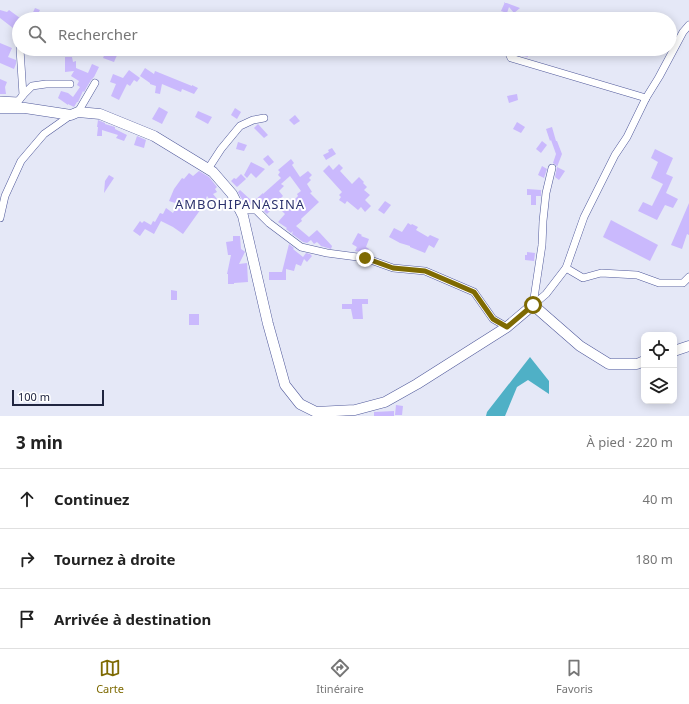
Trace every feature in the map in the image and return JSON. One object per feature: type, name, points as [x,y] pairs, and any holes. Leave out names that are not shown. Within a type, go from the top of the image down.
[{"type":"street","points":[[677,47],[689,26]]},
{"type":"street","points":[[20,56],[23,94]]},
{"type":"street","points":[[510,56],[511,58],[646,98]]},
{"type":"street","points":[[0,100],[25,108],[100,114],[154,136],[213,172],[232,194],[243,216],[268,324],[285,385],[300,404],[316,412],[355,410],[385,402],[417,384],[507,327],[546,294],[566,268],[584,217],[646,98],[672,56]]},
{"type":"street","points":[[0,218],[5,196],[21,161],[44,134],[75,113],[95,83]]},
{"type":"street","points":[[0,108],[15,105],[23,94],[32,86],[46,84],[70,84]]},
{"type":"street","points":[[208,169],[221,149],[240,126],[253,120],[264,118]]},
{"type":"street","points":[[533,305],[542,245],[546,193],[552,168]]},
{"type":"street","points":[[240,210],[256,210],[269,223],[301,247],[327,254],[365,258],[393,268],[425,271],[474,292],[493,319],[507,327]]},
{"type":"street","points":[[566,268],[583,278],[601,273],[637,275],[660,282],[683,282],[689,277]]},
{"type":"street","points":[[533,305],[580,346],[609,364],[637,364],[641,362]]},
{"type":"street","points":[[677,350],[689,346]]},
{"type":"water","points":[[530,357],[549,381],[549,394],[528,380],[517,387],[505,416],[486,416],[487,412]]},
{"type":"building","points":[[505,2],[520,8],[515,12],[513,12],[509,7],[507,12],[501,11]]},
{"type":"building","points":[[35,8],[40,10],[39,12],[33,12]]},
{"type":"building","points":[[0,10],[7,12],[9,10],[12,12],[12,27],[0,18]]},
{"type":"building","points":[[0,43],[12,48],[8,57],[16,60],[14,69],[0,63]]},
{"type":"building","points":[[104,56],[117,56],[114,62],[103,58]]},
{"type":"building","points":[[65,57],[72,57],[73,62],[76,61],[76,68],[88,73],[92,64],[99,67],[74,107],[58,98],[61,91],[68,93],[73,97],[80,87],[77,85],[79,81],[71,76],[74,71],[65,72]]},
{"type":"building","points":[[145,68],[154,74],[155,71],[198,88],[194,94],[182,89],[181,92],[162,84],[160,94],[155,93],[156,86],[150,84],[140,76]]},
{"type":"building","points":[[129,70],[140,78],[137,82],[134,80],[130,86],[127,84],[119,100],[111,96],[116,84],[110,82],[113,74],[123,78]]},
{"type":"building","points":[[0,79],[7,82],[5,87],[6,94],[0,94]]},
{"type":"building","points":[[517,94],[518,100],[509,103],[507,96]]},
{"type":"building","points":[[159,107],[168,112],[162,124],[152,119]]},
{"type":"building","points":[[235,108],[241,112],[237,119],[231,115]]},
{"type":"building","points":[[198,111],[212,117],[208,124],[195,117]]},
{"type":"building","points":[[295,115],[300,121],[294,125],[289,120]]},
{"type":"building","points":[[98,120],[115,127],[115,129],[127,135],[124,141],[116,138],[118,135],[102,130],[102,136],[97,136]]},
{"type":"building","points":[[517,122],[525,127],[521,133],[513,129]]},
{"type":"building","points":[[258,124],[268,135],[264,138],[254,128]]},
{"type":"building","points":[[552,127],[562,154],[557,167],[553,163],[556,154],[546,129]]},
{"type":"building","points":[[137,136],[146,140],[144,148],[134,145]]},
{"type":"building","points":[[542,141],[547,145],[541,153],[536,149]]},
{"type":"building","points":[[238,142],[247,145],[244,151],[236,149]]},
{"type":"building","points":[[332,148],[336,154],[326,160],[323,155],[329,152],[328,150]]},
{"type":"building","points":[[655,149],[673,158],[666,174],[673,177],[666,193],[678,199],[673,208],[665,205],[657,220],[638,211],[643,202],[652,206],[663,184],[651,178],[658,162],[651,158]]},
{"type":"building","points":[[268,155],[274,162],[269,166],[263,159]]},
{"type":"building","points":[[291,159],[294,163],[292,165],[300,177],[308,171],[312,175],[309,178],[311,180],[307,184],[312,192],[310,193],[319,202],[301,219],[302,221],[296,226],[309,237],[317,230],[332,246],[331,249],[321,246],[317,242],[314,244],[311,240],[307,243],[303,242],[292,234],[293,231],[291,233],[286,229],[287,228],[278,222],[285,214],[276,205],[267,214],[258,206],[245,205],[238,192],[240,190],[253,202],[281,178],[278,175],[280,172],[278,170]],"holes":[[[290,176],[301,191],[286,208],[279,200],[283,196],[279,191],[284,186],[281,184]]]},
{"type":"building","points":[[251,162],[265,169],[256,178],[251,173],[247,178],[244,175]]},
{"type":"building","points":[[339,164],[343,168],[340,171],[352,184],[359,177],[367,187],[364,190],[370,195],[365,200],[371,206],[365,212],[361,207],[358,210],[347,201],[345,204],[339,200],[341,197],[339,195],[342,192],[323,171],[329,165],[333,170]]},
{"type":"building","points":[[542,166],[547,169],[544,178],[538,175]]},
{"type":"building","points":[[557,167],[565,171],[559,180],[555,177]]},
{"type":"building","points":[[199,171],[209,177],[217,187],[215,189],[217,192],[213,194],[217,199],[212,203],[207,196],[203,206],[183,234],[161,221],[154,234],[145,229],[140,236],[133,231],[140,221],[142,223],[144,221],[151,225],[153,221],[155,222],[160,213],[163,214],[166,208],[173,213],[178,204],[169,201],[174,189],[182,178],[184,179],[189,173],[193,176]]},
{"type":"building","points":[[241,174],[246,179],[237,187],[231,181],[234,178],[236,179]]},
{"type":"building","points":[[109,175],[114,178],[104,193],[105,181]]},
{"type":"building","points":[[527,189],[541,190],[541,196],[536,196],[536,205],[531,205],[531,195],[527,195]]},
{"type":"building","points":[[385,201],[391,205],[384,214],[378,210]]},
{"type":"building","points":[[689,203],[689,235],[687,234],[682,249],[671,245]]},
{"type":"building","points":[[611,220],[658,245],[650,261],[603,237]]},
{"type":"building","points":[[408,223],[418,227],[416,230],[428,237],[430,235],[439,239],[434,248],[429,245],[425,253],[389,237],[394,228],[402,232]]},
{"type":"building","points":[[358,233],[369,239],[366,247],[369,249],[366,253],[355,251],[357,247],[352,244]]},
{"type":"building","points":[[233,236],[240,236],[241,249],[245,252],[239,264],[247,263],[248,282],[228,284],[227,274],[231,255],[228,255],[226,242],[233,241]]},
{"type":"building","points":[[289,244],[303,257],[306,253],[312,256],[307,262],[304,259],[301,266],[296,264],[294,271],[286,269],[286,280],[269,280],[269,272],[282,272]]},
{"type":"building","points":[[527,252],[535,253],[534,261],[525,260],[525,255],[527,255]]},
{"type":"building","points":[[171,290],[177,291],[177,300],[171,300]]},
{"type":"building","points":[[352,299],[368,299],[368,304],[362,304],[363,319],[353,319],[351,309],[342,309],[342,304],[352,304]]},
{"type":"building","points":[[189,314],[199,314],[199,325],[189,325]]},
{"type":"building","points":[[396,405],[403,406],[402,415],[395,415]]},
{"type":"building","points":[[394,411],[394,416],[374,416],[374,412]]},
{"type":"district","name":"AMBOHIPANASINA","points":[[240,204]]},
{"type":"route","points":[[365,258],[393,268],[425,271],[474,292],[493,319],[507,327],[533,305]]}]
